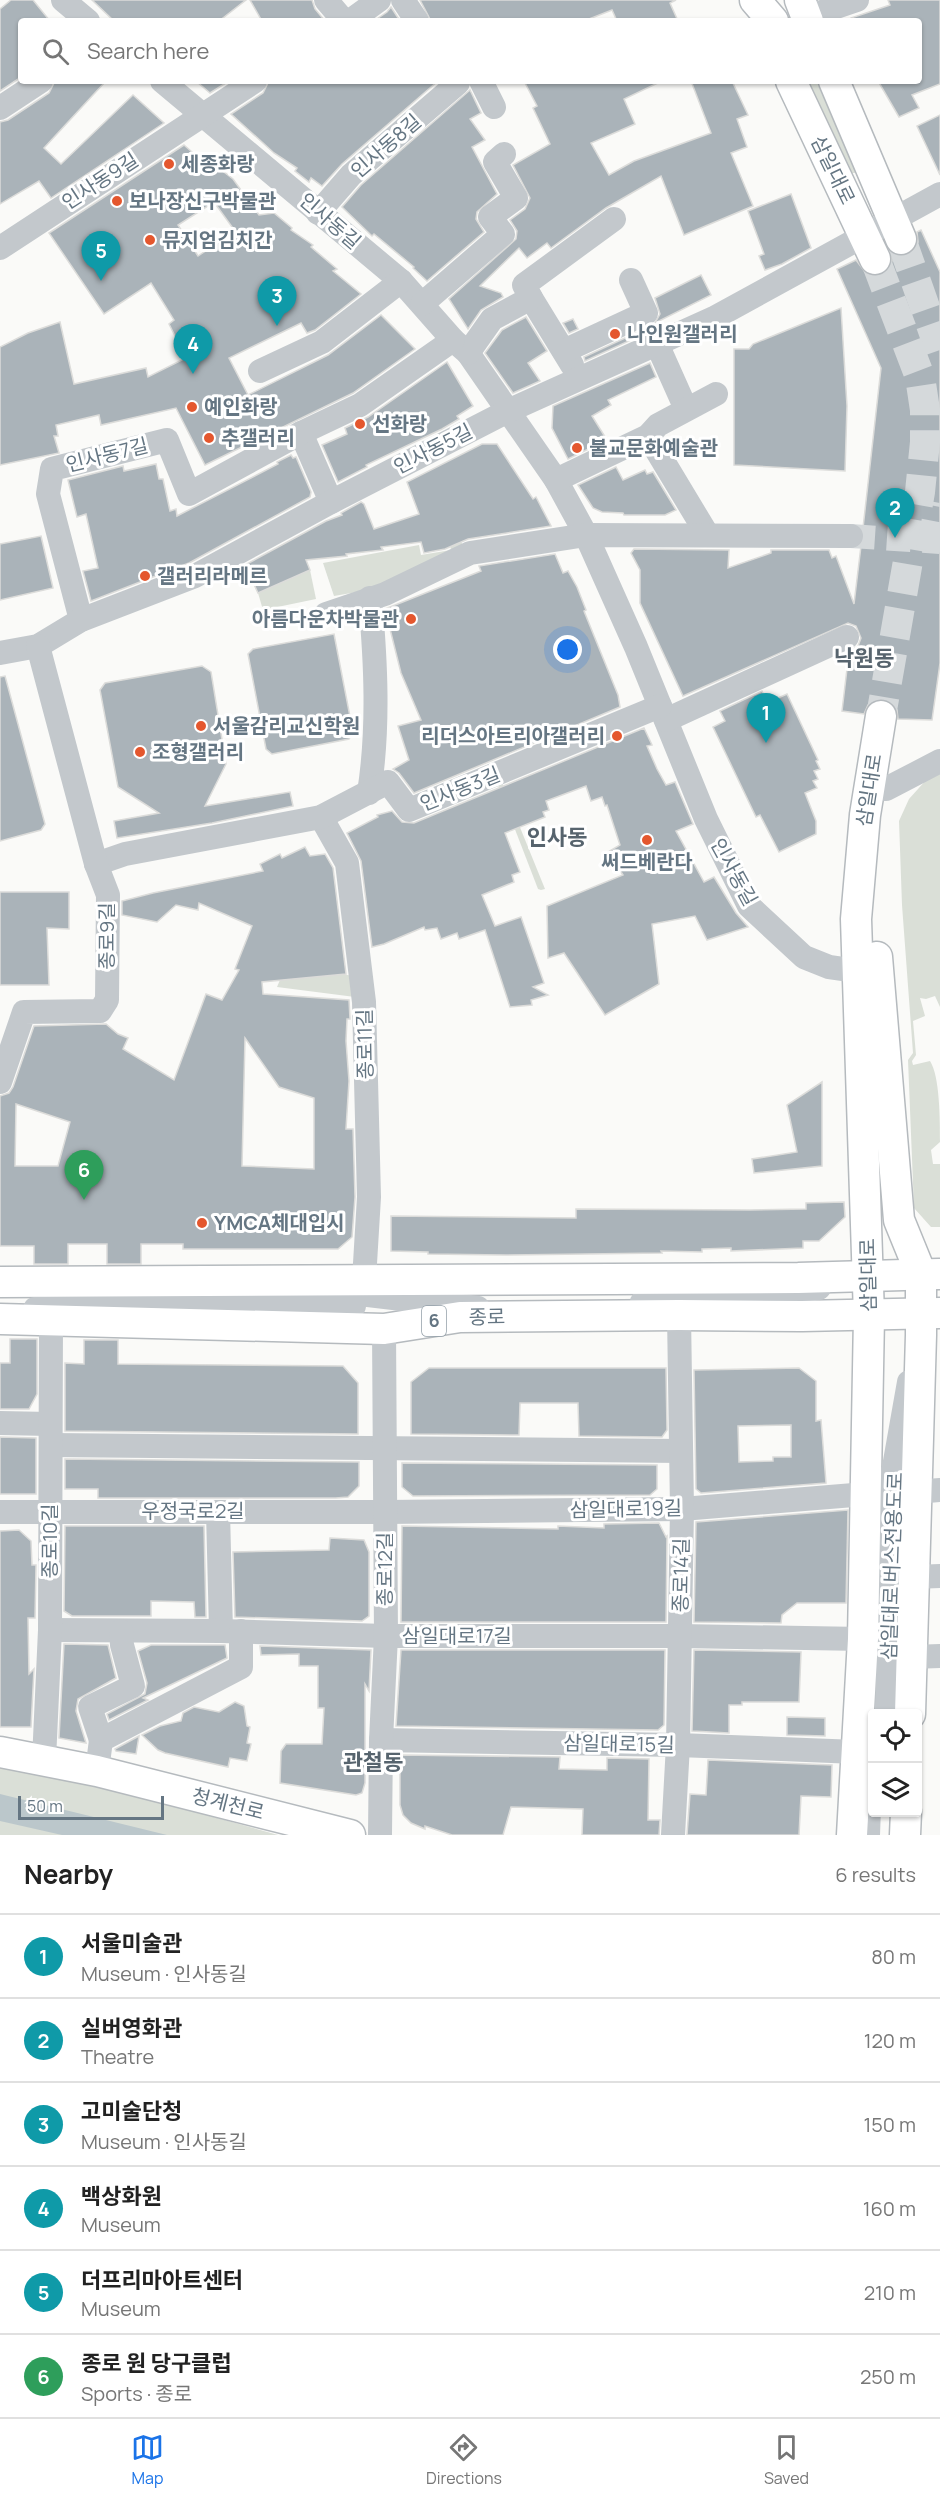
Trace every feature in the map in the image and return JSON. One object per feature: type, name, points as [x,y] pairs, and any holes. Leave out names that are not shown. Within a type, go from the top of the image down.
[{"type":"main road","points":[[754,0],[761,18]]},
{"type":"main road","points":[[754,0],[770,18]]},
{"type":"main road","name":"삼일대로","points":[[792,84],[870,248]]},
{"type":"main road","name":"삼일대로","points":[[835,84],[897,230]]},
{"type":"main road","name":"삼일대로","points":[[852,1835],[863,1639],[869,1316],[856,919],[860,853],[890,717],[886,789],[876,868],[877,968],[900,1220],[930,1274],[931,1313],[926,1657],[911,1709]]},
{"type":"main road","name":"종로","points":[[0,1282],[868,1277],[930,1274]]},
{"type":"main road","name":"종로","points":[[0,1319],[384,1329],[460,1317],[869,1316],[931,1313]]},
{"type":"main road","name":"청계천로","points":[[0,1752],[97,1771],[350,1835]]},
{"type":"main road","points":[[904,1835],[906,1817]]},
{"type":"street","points":[[63,0],[84,18]]},
{"type":"street","points":[[326,0],[341,18]]},
{"type":"street","points":[[354,18],[378,0]]},
{"type":"street","points":[[403,0],[415,18]]},
{"type":"street","points":[[802,12],[856,0]]},
{"type":"street","points":[[0,108],[36,84]]},
{"type":"street","name":"인사동9길","points":[[0,248],[250,84]]},
{"type":"street","name":"인사동8길","points":[[318,213],[351,175],[461,84]]},
{"type":"street","name":"인사동8길","points":[[468,84],[494,108]]},
{"type":"street","name":"인사동길","points":[[176,85],[201,115],[284,181],[318,213],[401,281],[461,346],[556,480],[586,535],[712,833],[749,906],[804,957],[829,967],[857,971]]},
{"type":"street","points":[[422,304],[503,234],[490,217],[516,198],[495,162],[504,154]]},
{"type":"street","name":"인사동5길","points":[[0,653],[38,646],[81,620],[195,576],[331,501],[508,411],[870,248],[897,230],[940,194]]},
{"type":"street","points":[[580,378],[524,285],[614,219]]},
{"type":"street","points":[[564,351],[646,313],[631,280]]},
{"type":"street","points":[[260,371],[322,342],[401,281]]},
{"type":"street","name":"인사동7길","points":[[81,620],[48,494],[52,469],[167,440],[189,494],[301,433],[360,405],[461,346],[492,319],[531,298]]},
{"type":"street","points":[[657,344],[686,409]]},
{"type":"street","points":[[556,480],[648,436],[658,425],[716,394]]},
{"type":"street","points":[[301,433],[331,501]]},
{"type":"street","points":[[648,436],[707,534]]},
{"type":"street","points":[[326,614],[370,598],[470,553],[586,535],[851,536]]},
{"type":"street","points":[[369,793],[376,753],[374,637],[370,598]]},
{"type":"street","points":[[663,713],[847,636]]},
{"type":"street","name":"종로9길","points":[[0,1082],[12,1012],[100,1011],[107,1000],[108,895],[96,864],[38,646]]},
{"type":"street","name":"인사동3길","points":[[96,864],[125,854],[321,817],[388,782],[410,810],[663,713]]},
{"type":"street","name":"삼일대로","points":[[886,789],[940,761]]},
{"type":"street","name":"종로11길","points":[[321,817],[347,863],[363,991],[369,1197],[364,1280]]},
{"type":"street","points":[[262,1281],[505,1311],[798,1292],[868,1277]]},
{"type":"street","points":[[0,1311],[187,1299],[304,1300],[460,1317]]},
{"type":"street","name":"삼일대로 버스전용도로","points":[[887,1709],[891,1484],[931,1313]]},
{"type":"street","name":"종로14길","points":[[673,1835],[678,1745],[682,1509],[679,1315]]},
{"type":"street","name":"종로10길","points":[[44,1760],[50,1630],[51,1321]]},
{"type":"street","name":"종로12길","points":[[381,1835],[381,1740],[386,1636],[384,1329]]},
{"type":"street","points":[[0,1424],[51,1435],[385,1447],[681,1451]]},
{"type":"street","points":[[866,1457],[874,1498],[874,1644],[868,1835]]},
{"type":"street","name":"삼일대로19길","points":[[385,1512],[682,1509],[866,1494]]},
{"type":"street","name":"우정국로2길","points":[[0,1512],[50,1510],[385,1512]]},
{"type":"street","points":[[101,1740],[241,1667],[231,1631],[218,1512]]},
{"type":"street","name":"삼일대로17길","points":[[50,1630],[231,1631],[386,1636],[680,1636],[863,1639]]},
{"type":"street","points":[[97,1771],[101,1740],[90,1707],[133,1686],[122,1645],[121,1631]]},
{"type":"street","name":"삼일대로15길","points":[[381,1740],[678,1745],[857,1752]]},
{"type":"street","points":[[882,1835],[883,1817]]},
{"type":"shaded area","points":[[807,84],[819,84],[862,170],[861,173],[851,173]]},
{"type":"shaded area","points":[[459,533],[464,551],[380,588],[334,596],[323,563],[419,545],[421,555],[451,550],[448,535]]},
{"type":"shaded area","points":[[310,570],[316,599],[263,610],[258,593]]},
{"type":"shaded area","points":[[940,773],[940,1007],[935,996],[920,998],[925,1016],[913,1021],[916,1055],[912,1061],[913,1065],[930,1061],[938,1088],[940,1142],[931,1150],[933,1164],[940,1164],[940,1227],[931,1227],[914,1208],[908,1060],[913,1053],[902,905],[899,821],[909,799],[927,779]]},
{"type":"shaded area","points":[[500,778],[545,889],[538,889],[496,780]]},
{"type":"shaded area","points":[[285,968],[356,976],[355,997],[277,987]]},
{"type":"shaded area","points":[[0,1767],[106,1787],[278,1835],[0,1835]]},
{"type":"shaded area","points":[[0,1794],[167,1835],[62,1835],[0,1821]]},
{"type":"building","points":[[11,0],[33,0],[48,18],[18,18],[18,79],[0,91],[0,9]]},
{"type":"building","points":[[92,0],[246,0],[223,18],[111,18]]},
{"type":"building","points":[[250,0],[312,0],[315,9],[322,18],[260,18]]},
{"type":"building","points":[[420,0],[676,0],[670,3],[677,18],[616,18],[612,10],[592,18],[429,18]]},
{"type":"building","points":[[888,0],[940,0],[940,84],[912,95],[919,108],[899,117],[880,84],[922,84],[922,18],[851,18],[890,5]]},
{"type":"building","points":[[391,7],[398,18],[378,18]]},
{"type":"building","points":[[54,84],[103,84],[44,148],[61,164],[133,95],[164,123],[51,198],[39,181],[0,204],[0,122],[8,120],[49,93]]},
{"type":"building","points":[[200,84],[224,84],[210,93]]},
{"type":"building","points":[[268,84],[435,84],[342,164],[322,186],[311,178],[309,182],[295,171],[297,168],[274,153],[231,114],[263,93]]},
{"type":"building","points":[[526,84],[656,84],[624,99],[635,124],[591,143],[609,175],[634,161],[711,133],[692,84],[733,84],[748,115],[737,119],[747,147],[731,153],[753,206],[684,235],[661,176],[606,208],[551,248],[547,243],[527,258],[519,248],[480,286],[501,293],[503,297],[481,310],[468,329],[449,299],[516,239],[517,231],[510,220],[525,209],[530,198],[513,165],[550,144],[533,108],[537,106]]},
{"type":"building","points":[[470,90],[481,113],[470,119],[485,140],[472,147],[497,194],[477,212],[476,219],[484,232],[427,281],[414,267],[374,234],[372,236],[342,207],[361,185]]},
{"type":"building","points":[[940,115],[940,175],[917,126]]},
{"type":"building","points":[[184,145],[215,172],[220,169],[233,179],[259,215],[274,213],[292,228],[291,230],[313,245],[311,247],[337,269],[333,271],[361,294],[315,330],[307,333],[301,323],[229,358],[248,395],[328,355],[381,315],[415,349],[353,393],[205,465],[176,408],[101,425],[99,415],[56,425],[58,436],[54,436],[59,453],[0,465],[0,347],[28,333],[60,322],[74,384],[146,368],[148,377],[186,358],[169,324],[174,320],[151,283],[104,314],[49,233]],"holes":[[[214,202],[235,231],[198,256],[178,225]]]},
{"type":"building","points":[[791,194],[811,248],[782,264],[765,270],[759,256],[764,254],[748,211]]},
{"type":"building","points":[[921,230],[940,272],[940,663],[932,720],[898,719],[897,710],[892,703],[883,699],[875,700],[868,705],[864,714],[842,711],[849,652],[858,646],[861,638],[856,626],[848,623],[683,696],[640,603],[640,570],[631,553],[634,549],[729,550],[728,568],[771,553],[771,550],[829,550],[832,558],[836,556],[854,604],[861,546],[865,537],[863,528],[881,368],[837,269],[856,260],[866,273],[874,276],[882,275],[892,261],[891,253],[899,256],[907,255],[914,250],[918,242],[917,232]]},
{"type":"building","points":[[701,275],[711,295],[655,323],[660,314],[655,298]]},
{"type":"building","points":[[841,308],[847,406],[845,471],[734,465],[734,349],[749,349],[753,344]]},
{"type":"building","points":[[526,317],[547,351],[528,363],[540,381],[513,393],[485,353],[502,330]]},
{"type":"building","points":[[573,319],[578,329],[569,333],[563,323]]},
{"type":"building","points":[[640,331],[642,335],[585,361],[584,357]]},
{"type":"building","points":[[447,362],[473,406],[457,416],[459,419],[442,429],[366,465],[367,467],[338,482],[322,445],[347,434],[345,428],[368,417]]},
{"type":"building","points":[[650,363],[656,377],[608,400],[611,405],[592,416],[607,440],[568,459],[552,428],[553,406]]},
{"type":"building","points":[[482,444],[497,444],[533,499],[536,497],[551,526],[468,539],[445,549],[424,553],[421,542],[381,547],[383,550],[346,554],[347,556],[306,560],[310,570],[258,593],[245,565],[326,521],[342,515],[341,513],[361,502],[364,504],[374,529],[419,514],[407,482]]},
{"type":"building","points":[[291,455],[293,458],[296,457],[311,492],[310,497],[189,563],[91,601],[83,571],[98,568],[86,514],[77,517],[68,480],[123,466],[124,471],[156,464],[159,479],[163,479],[170,511],[176,509],[177,516],[278,464],[277,462]]},
{"type":"building","points":[[616,467],[623,480],[645,470],[647,474],[653,472],[676,510],[665,515],[624,515],[623,513],[602,512],[593,508],[578,485]]},
{"type":"building","points":[[41,536],[53,588],[0,600],[0,544]]},
{"type":"building","points":[[555,554],[563,573],[568,571],[577,587],[586,610],[584,611],[618,695],[620,707],[414,793],[399,773],[393,769],[409,760],[398,726],[421,720],[401,673],[385,609],[481,571],[479,566]]},
{"type":"building","points":[[334,634],[353,732],[349,739],[272,754],[266,749],[248,654],[253,649]]},
{"type":"building","points":[[202,666],[211,672],[226,764],[205,806],[290,792],[293,806],[212,823],[117,838],[114,821],[159,813],[118,787],[100,690],[105,683]]},
{"type":"building","points":[[5,676],[45,824],[41,830],[0,841],[0,677]]},
{"type":"building","points":[[762,691],[767,703],[787,694],[820,769],[814,771],[818,779],[813,781],[817,788],[805,793],[816,821],[816,834],[779,852],[760,815],[756,817],[713,727],[725,721],[720,711]]},
{"type":"building","points":[[644,728],[652,745],[647,746],[657,769],[666,785],[675,782],[693,824],[676,831],[704,882],[714,877],[736,913],[748,927],[707,940],[695,916],[652,924],[659,984],[605,1015],[564,953],[548,958],[547,906],[623,875],[608,852],[620,845],[607,805],[605,806],[602,797],[591,801],[586,786],[546,801],[549,810],[543,812],[545,817],[505,833],[520,872],[512,875],[514,882],[482,895],[495,926],[521,917],[544,983],[533,987],[548,995],[531,1000],[532,1005],[510,1007],[485,930],[459,939],[457,933],[441,939],[437,928],[425,930],[424,927],[372,947],[361,861],[347,833],[378,817],[377,815],[392,811],[402,822],[414,823]]},
{"type":"building","points":[[305,847],[310,856],[325,854],[333,868],[346,974],[262,982],[263,994],[349,1000],[350,1019],[347,1019],[346,1041],[349,1081],[346,1129],[353,1129],[355,1197],[352,1237],[338,1249],[183,1249],[183,1244],[141,1244],[141,1264],[107,1264],[107,1244],[68,1244],[68,1264],[34,1264],[34,1246],[0,1246],[0,1096],[9,1093],[13,1087],[34,1026],[106,1024],[118,1034],[128,1038],[123,1049],[174,1080],[206,994],[222,1000],[239,970],[235,969],[252,926],[199,903],[198,910],[176,905],[157,922],[122,915],[122,901],[263,871],[260,864],[280,854],[282,858]],"holes":[[[245,1038],[279,1087],[314,1098],[314,1169],[242,1166]],[[16,1104],[70,1122],[58,1166],[15,1166]]]},
{"type":"building","points":[[0,892],[69,892],[69,929],[47,928],[49,985],[0,985]]},
{"type":"building","points":[[822,1082],[822,1166],[754,1173],[752,1159],[797,1152],[787,1105]]},
{"type":"building","points":[[844,1202],[845,1217],[819,1241],[803,1241],[803,1248],[505,1255],[391,1251],[391,1216],[576,1218],[576,1209],[806,1209],[806,1203]]},
{"type":"building","points":[[10,1339],[37,1339],[37,1394],[29,1409],[0,1409],[0,1363],[10,1363]]},
{"type":"building","points":[[84,1340],[118,1340],[118,1364],[343,1366],[358,1383],[358,1434],[65,1431],[65,1363],[84,1364]]},
{"type":"building","points":[[429,1368],[666,1368],[667,1430],[662,1437],[579,1436],[578,1403],[520,1403],[519,1435],[411,1434],[411,1382]]},
{"type":"building","points":[[799,1368],[816,1381],[816,1421],[821,1420],[826,1483],[701,1493],[696,1489],[694,1370]],"holes":[[[791,1425],[791,1457],[773,1457],[773,1461],[739,1462],[738,1426]]]},
{"type":"building","points":[[0,1437],[36,1438],[36,1494],[0,1494]]},
{"type":"building","points":[[65,1459],[359,1462],[359,1486],[348,1497],[336,1498],[98,1498],[98,1489],[65,1489]]},
{"type":"building","points":[[402,1463],[657,1465],[657,1489],[650,1495],[413,1496],[402,1487]]},
{"type":"building","points":[[848,1510],[846,1603],[797,1603],[782,1615],[781,1623],[694,1622],[696,1522]]},
{"type":"building","points":[[659,1523],[667,1536],[666,1622],[401,1622],[402,1526],[558,1529],[558,1526],[604,1528],[604,1524]]},
{"type":"building","points":[[65,1526],[204,1526],[206,1617],[195,1617],[194,1602],[151,1601],[151,1616],[72,1616],[64,1611]]},
{"type":"building","points":[[19,1530],[31,1541],[32,1565],[36,1565],[35,1618],[28,1618],[29,1674],[34,1669],[31,1727],[0,1727],[0,1531]]},
{"type":"building","points":[[330,1538],[364,1540],[369,1552],[369,1616],[362,1621],[235,1617],[233,1552],[329,1550]]},
{"type":"building","points":[[64,1644],[108,1645],[116,1678],[78,1699],[76,1711],[86,1743],[59,1738]]},
{"type":"building","points":[[151,1645],[225,1645],[227,1658],[143,1698],[148,1700],[109,1720],[107,1714],[145,1694],[147,1683],[138,1651]]},
{"type":"building","points":[[260,1646],[371,1650],[369,1691],[365,1684],[365,1783],[362,1793],[356,1795],[280,1783],[281,1751],[286,1744],[322,1744],[324,1708],[318,1708],[318,1666],[299,1666],[299,1654],[261,1655]]},
{"type":"building","points":[[401,1650],[665,1650],[664,1725],[658,1730],[396,1726]]},
{"type":"building","points":[[694,1650],[801,1652],[799,1702],[742,1702],[742,1705],[729,1705],[729,1733],[692,1731]]},
{"type":"building","points":[[235,1702],[244,1706],[247,1726],[250,1727],[247,1743],[251,1744],[247,1761],[230,1758],[228,1767],[165,1753],[158,1750],[142,1735],[160,1726],[181,1721],[183,1713],[194,1707],[219,1712]]},
{"type":"building","points":[[787,1717],[825,1718],[825,1736],[787,1735]]},
{"type":"building","points":[[139,1736],[136,1754],[116,1751],[115,1749]]},
{"type":"building","points":[[400,1755],[560,1757],[559,1769],[607,1770],[607,1758],[649,1759],[648,1820],[660,1820],[659,1835],[582,1835],[583,1809],[511,1807],[503,1835],[452,1835],[425,1826],[425,1829],[411,1823],[403,1815],[400,1805]]},
{"type":"building","points":[[708,1760],[832,1765],[831,1797],[801,1796],[799,1835],[687,1835],[690,1794],[706,1795]]},
{"type":"tunnel","points":[[901,239],[940,350]]},
{"type":"tunnel","points":[[875,259],[920,377],[925,410],[925,442],[920,492],[881,716]]},
{"type":"tunnel","points":[[931,551],[940,503]]},
{"type":"tunnel","points":[[851,536],[940,542]]},
{"type":"place","name":"세종화랑","points":[[169,164]]},
{"type":"place","name":"보나장신구박물관","points":[[117,201]]},
{"type":"place","name":"뮤지엄김치간","points":[[150,240]]},
{"type":"place","name":"더프리마아트센터","points":[[101,281]]},
{"type":"place","name":"고미술단청","points":[[277,326]]},
{"type":"place","name":"나인원갤러리","points":[[615,334]]},
{"type":"place","name":"백상화원","points":[[193,374]]},
{"type":"place","name":"예인화랑","points":[[192,407]]},
{"type":"place","name":"선화랑","points":[[360,424]]},
{"type":"place","name":"추갤러리","points":[[209,438]]},
{"type":"place","name":"불교문화예술관","points":[[577,448]]},
{"type":"place","name":"실버영화관","points":[[895,538]]},
{"type":"place","name":"갤러리라메르","points":[[145,576]]},
{"type":"place","name":"아름다운차박물관","points":[[411,619]]},
{"type":"place","name":"서울감리교신학원","points":[[201,726]]},
{"type":"place","name":"리더스아트리아갤러리","points":[[617,736]]},
{"type":"place","name":"서울미술관","points":[[766,743]]},
{"type":"place","name":"조형갤러리","points":[[140,752]]},
{"type":"place","name":"써드베란다","points":[[647,840]]},
{"type":"place","name":"종로 원 당구클럽","points":[[84,1200]]},
{"type":"place","name":"YMCA체대입시","points":[[202,1223]]},
{"type":"district","name":"낙원동","points":[[864,658]]},
{"type":"district","name":"인사동","points":[[557,837]]},
{"type":"district","name":"관철동","points":[[373,1762]]}]
